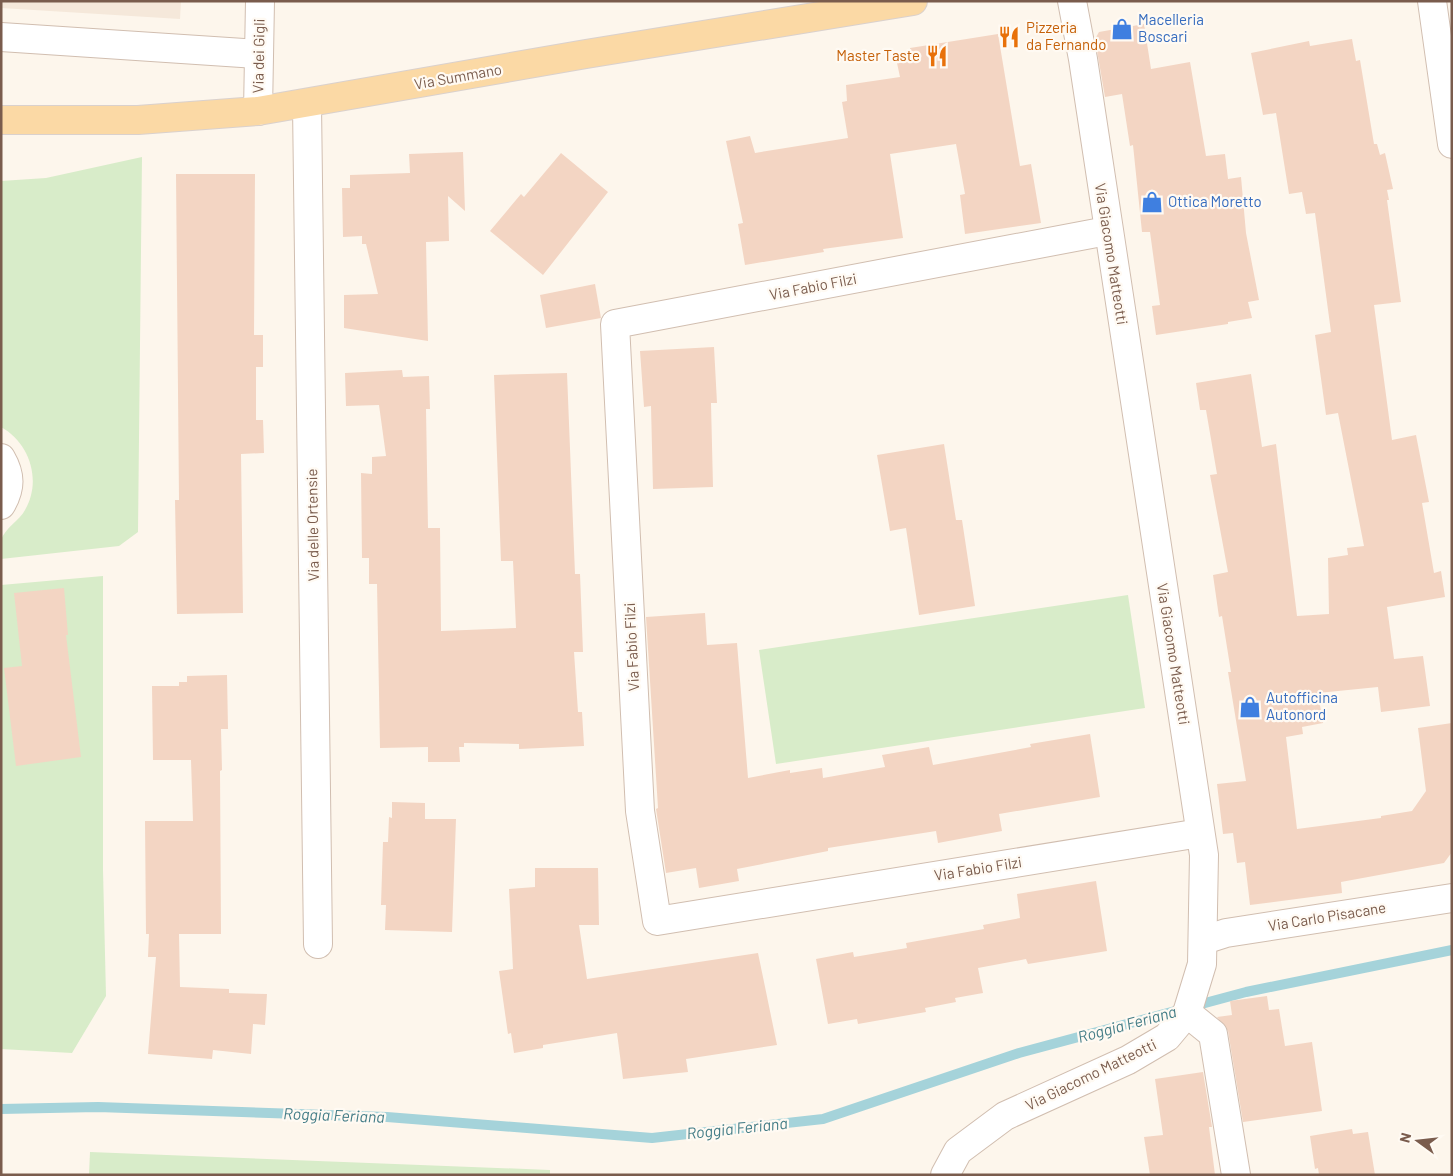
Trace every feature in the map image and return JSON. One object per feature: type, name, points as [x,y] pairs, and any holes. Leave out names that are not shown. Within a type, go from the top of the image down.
[{"type":"main road","name":"Via Summano","points":[[1,120],[138,120],[258,111],[307,105],[586,54],[913,1]]},
{"type":"street","name":"Via dei Gigli","points":[[258,111],[260,1]]},
{"type":"street","name":"Via Giacomo Matteotti","points":[[945,1175],[958,1151],[1005,1116],[1128,1060],[1167,1037],[1187,1013],[1203,952],[1204,855],[1107,231],[1083,59],[1072,1]]},
{"type":"street","points":[[1432,1],[1452,144]]},
{"type":"street","points":[[1,37],[258,54]]},
{"type":"street","name":"Via delle Ortensie","points":[[307,105],[318,944]]},
{"type":"street","name":"Via Fabio Filzi","points":[[1107,231],[615,324],[640,811],[648,866],[657,921],[1200,833]]},
{"type":"street","points":[[1,458],[8,470],[9,492],[1,505]]},
{"type":"street","name":"Via Carlo Pisacane","points":[[1203,952],[1226,933],[1452,898]]},
{"type":"street","points":[[1187,1013],[1213,1034],[1236,1175]]},
{"type":"shaded area","points":[[1,1],[181,1],[180,19],[1,8]]},
{"type":"green space","points":[[142,157],[138,532],[119,546],[1,559],[1,540],[25,510],[30,499],[33,475],[26,453],[11,434],[1,427],[1,181],[46,178]]},
{"type":"green space","points":[[103,576],[103,870],[106,996],[72,1053],[1,1049],[1,585]]},
{"type":"green space","points":[[1128,595],[1145,708],[776,764],[759,650]]},
{"type":"green space","points":[[90,1152],[550,1170],[550,1175],[89,1175]]},
{"type":"building","points":[[1144,24],[1151,69],[1190,62],[1206,156],[1225,154],[1228,179],[1241,177],[1246,233],[1259,300],[1248,302],[1252,318],[1228,322],[1228,324],[1156,335],[1152,306],[1160,305],[1150,232],[1142,232],[1133,145],[1130,146],[1122,94],[1105,97],[1095,39],[1099,32]]},
{"type":"building","points":[[998,34],[1020,166],[1031,164],[1041,223],[965,234],[960,195],[965,194],[956,144],[890,154],[903,238],[823,249],[824,252],[745,265],[738,224],[743,223],[726,141],[750,136],[755,153],[848,138],[842,102],[847,101],[846,85],[900,77],[897,63],[912,61],[910,48]]},
{"type":"building","points":[[1352,39],[1356,61],[1360,60],[1374,144],[1377,144],[1380,155],[1385,153],[1393,189],[1387,190],[1389,200],[1387,200],[1401,302],[1374,305],[1392,440],[1416,435],[1429,502],[1422,503],[1434,573],[1441,571],[1445,597],[1387,607],[1394,659],[1423,656],[1430,706],[1381,712],[1378,687],[1318,693],[1323,723],[1302,727],[1303,734],[1286,737],[1297,829],[1381,818],[1381,816],[1412,811],[1426,791],[1418,728],[1452,723],[1452,852],[1444,863],[1341,882],[1342,893],[1250,905],[1245,862],[1237,863],[1233,833],[1223,834],[1217,784],[1246,781],[1228,672],[1231,672],[1222,616],[1219,617],[1213,575],[1228,572],[1210,475],[1217,474],[1206,410],[1200,410],[1196,383],[1251,374],[1262,447],[1276,444],[1297,616],[1329,614],[1328,558],[1348,555],[1347,548],[1364,546],[1338,413],[1326,415],[1315,335],[1331,332],[1315,213],[1306,214],[1302,192],[1289,194],[1276,113],[1263,115],[1251,53],[1309,41],[1310,46]]},
{"type":"building","points":[[463,152],[465,211],[448,196],[449,241],[426,242],[428,341],[344,328],[344,295],[378,294],[366,244],[362,244],[362,236],[343,237],[342,188],[350,188],[350,175],[410,173],[409,154]]},
{"type":"building","points":[[561,153],[608,192],[543,275],[490,231],[521,194],[524,197]]},
{"type":"building","points":[[176,174],[255,174],[254,335],[263,335],[263,367],[256,367],[256,420],[263,420],[264,453],[241,454],[243,613],[177,614],[175,500],[179,500]]},
{"type":"building","points":[[595,284],[601,318],[546,328],[540,295]]},
{"type":"building","points":[[714,347],[717,403],[711,403],[713,487],[653,489],[651,406],[644,407],[640,351]]},
{"type":"building","points":[[402,370],[403,377],[429,376],[430,409],[426,409],[428,528],[440,528],[441,631],[516,628],[513,561],[501,561],[494,375],[567,373],[575,574],[580,574],[583,652],[574,652],[578,712],[582,712],[584,746],[519,749],[519,744],[464,743],[464,747],[459,747],[460,762],[428,762],[428,747],[380,748],[377,584],[369,584],[369,558],[362,558],[361,473],[372,474],[372,457],[386,456],[379,405],[346,406],[345,373]]},
{"type":"building","points":[[944,444],[956,520],[962,520],[975,606],[919,615],[906,528],[890,531],[877,455]]},
{"type":"building","points":[[64,588],[68,635],[66,635],[81,757],[16,766],[4,668],[22,666],[14,593]]},
{"type":"building","points":[[705,613],[707,645],[737,643],[748,778],[790,770],[790,773],[822,768],[823,778],[885,767],[882,755],[929,747],[933,765],[1031,747],[1030,744],[1090,734],[1100,797],[999,814],[1002,831],[938,843],[936,831],[828,848],[828,851],[737,869],[739,881],[699,888],[696,868],[666,873],[656,809],[658,808],[646,617]]},
{"type":"building","points":[[227,675],[228,729],[221,729],[222,770],[220,771],[221,934],[179,934],[180,987],[229,989],[229,993],[267,994],[265,1025],[253,1024],[251,1054],[213,1050],[212,1059],[148,1054],[156,957],[148,957],[149,934],[146,934],[145,821],[193,821],[191,760],[153,760],[152,686],[179,686],[179,682],[187,682],[187,676]]},
{"type":"building","points":[[392,802],[425,803],[425,819],[456,819],[452,932],[385,930],[386,905],[381,905],[383,842],[388,842],[389,817],[392,818]]},
{"type":"building","points":[[535,868],[598,868],[599,925],[579,925],[587,979],[758,953],[777,1045],[686,1059],[688,1072],[623,1079],[617,1033],[543,1045],[543,1048],[514,1053],[511,1033],[508,1034],[499,971],[513,969],[509,889],[535,887]]},
{"type":"building","points":[[1096,881],[1107,951],[1028,964],[1026,959],[978,968],[983,993],[955,998],[956,1002],[925,1008],[926,1012],[858,1024],[857,1019],[828,1024],[816,959],[853,952],[854,957],[907,948],[906,943],[984,929],[983,925],[1020,918],[1017,894]]},
{"type":"building","points":[[1267,996],[1269,1010],[1279,1009],[1285,1046],[1312,1042],[1322,1111],[1243,1122],[1228,1031],[1217,1017],[1232,1015],[1230,1001]]},
{"type":"building","points":[[1203,1072],[1212,1127],[1209,1127],[1215,1175],[1150,1175],[1144,1137],[1163,1135],[1155,1079]]},
{"type":"building","points":[[1352,1129],[1353,1134],[1368,1132],[1375,1175],[1319,1175],[1318,1168],[1315,1169],[1310,1136]]},
{"type":"waterway","name":"Roggia Feriana","points":[[1,1109],[98,1107],[387,1117],[652,1138],[823,1119],[1019,1053],[1246,992],[1452,950]]},
{"type":"place","name":"Macelleria Boscari","points":[[1122,29]]},
{"type":"place","name":"Pizzeria da Fernando","points":[[1009,37]]},
{"type":"place","name":"Master Taste","points":[[937,56]]},
{"type":"place","name":"Ottica Moretto","points":[[1152,202]]},
{"type":"place","name":"Autofficina Autonord","points":[[1250,707]]}]
